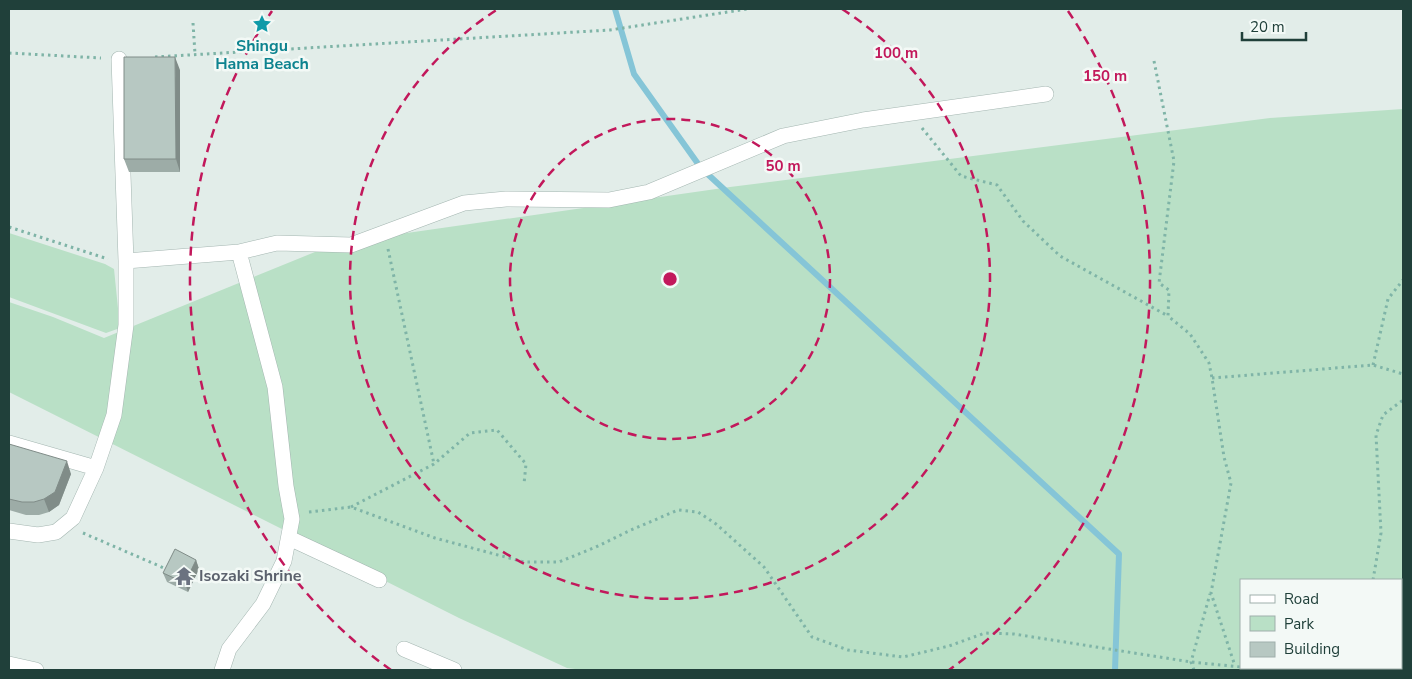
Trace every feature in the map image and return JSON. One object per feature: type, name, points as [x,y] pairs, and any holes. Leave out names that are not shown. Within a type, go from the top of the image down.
[{"type":"street","points":[[9,531],[38,535],[56,532],[73,518],[96,468],[114,415],[126,326],[126,261],[119,59]]},
{"type":"street","points":[[126,261],[239,252],[277,242],[351,245],[464,203],[506,199],[609,200],[649,192],[783,136],[862,120],[1046,94]]},
{"type":"street","points":[[222,670],[229,649],[263,604],[284,561],[292,519],[286,486],[275,387],[239,252]]},
{"type":"street","points":[[9,443],[96,468]]},
{"type":"street","points":[[289,538],[379,580]]},
{"type":"street","points":[[404,649],[454,670]]},
{"type":"street","points":[[9,664],[36,670]]},
{"type":"path","points":[[9,53],[119,59],[610,30],[747,9]]},
{"type":"path","points":[[193,23],[195,54]]},
{"type":"path","points":[[1154,61],[1174,161],[1159,283],[1169,290],[1168,316]]},
{"type":"path","points":[[911,114],[961,176],[997,185],[1023,221],[1060,256],[1168,316],[1190,334],[1209,363],[1224,457],[1231,483],[1210,593],[1191,662],[1194,670]]},
{"type":"path","points":[[9,227],[115,261],[126,261]]},
{"type":"path","points":[[384,232],[434,464]]},
{"type":"path","points":[[1373,366],[1388,299],[1403,280]]},
{"type":"path","points":[[1212,378],[1373,366],[1403,374]]},
{"type":"path","points":[[1372,579],[1381,534],[1376,435],[1383,415],[1403,400]]},
{"type":"path","points":[[292,519],[308,512],[351,507],[434,464],[470,433],[498,430],[526,464],[524,484]]},
{"type":"path","points":[[351,507],[435,538],[524,562],[559,562],[678,510],[698,512],[716,524],[764,567],[812,637],[848,650],[902,657],[949,646],[985,633],[1014,634],[1191,662],[1240,667]]},
{"type":"path","points":[[64,525],[164,568]]},
{"type":"path","points":[[1210,593],[1235,666]]},
{"type":"green space","points":[[1403,109],[1403,670],[583,670],[567,668],[459,618],[9,392],[9,302],[53,317],[104,338],[337,243],[730,187],[1270,118]]},
{"type":"green space","points":[[9,233],[105,264],[114,269],[120,328],[106,333],[9,297]]},
{"type":"building","points":[[124,57],[175,57],[176,159],[124,159]]},
{"type":"building","points":[[9,444],[67,461],[55,492],[44,499],[34,502],[9,499]]},
{"type":"building","points":[[175,549],[196,560],[185,583],[163,573]]},
{"type":"waterway","points":[[615,9],[634,74],[701,168],[1119,554],[1115,670]]},
{"type":"place","name":"Shingu Hama Beach","points":[[262,24]]},
{"type":"place","name":"Isozaki Shrine","points":[[184,576]]}]
